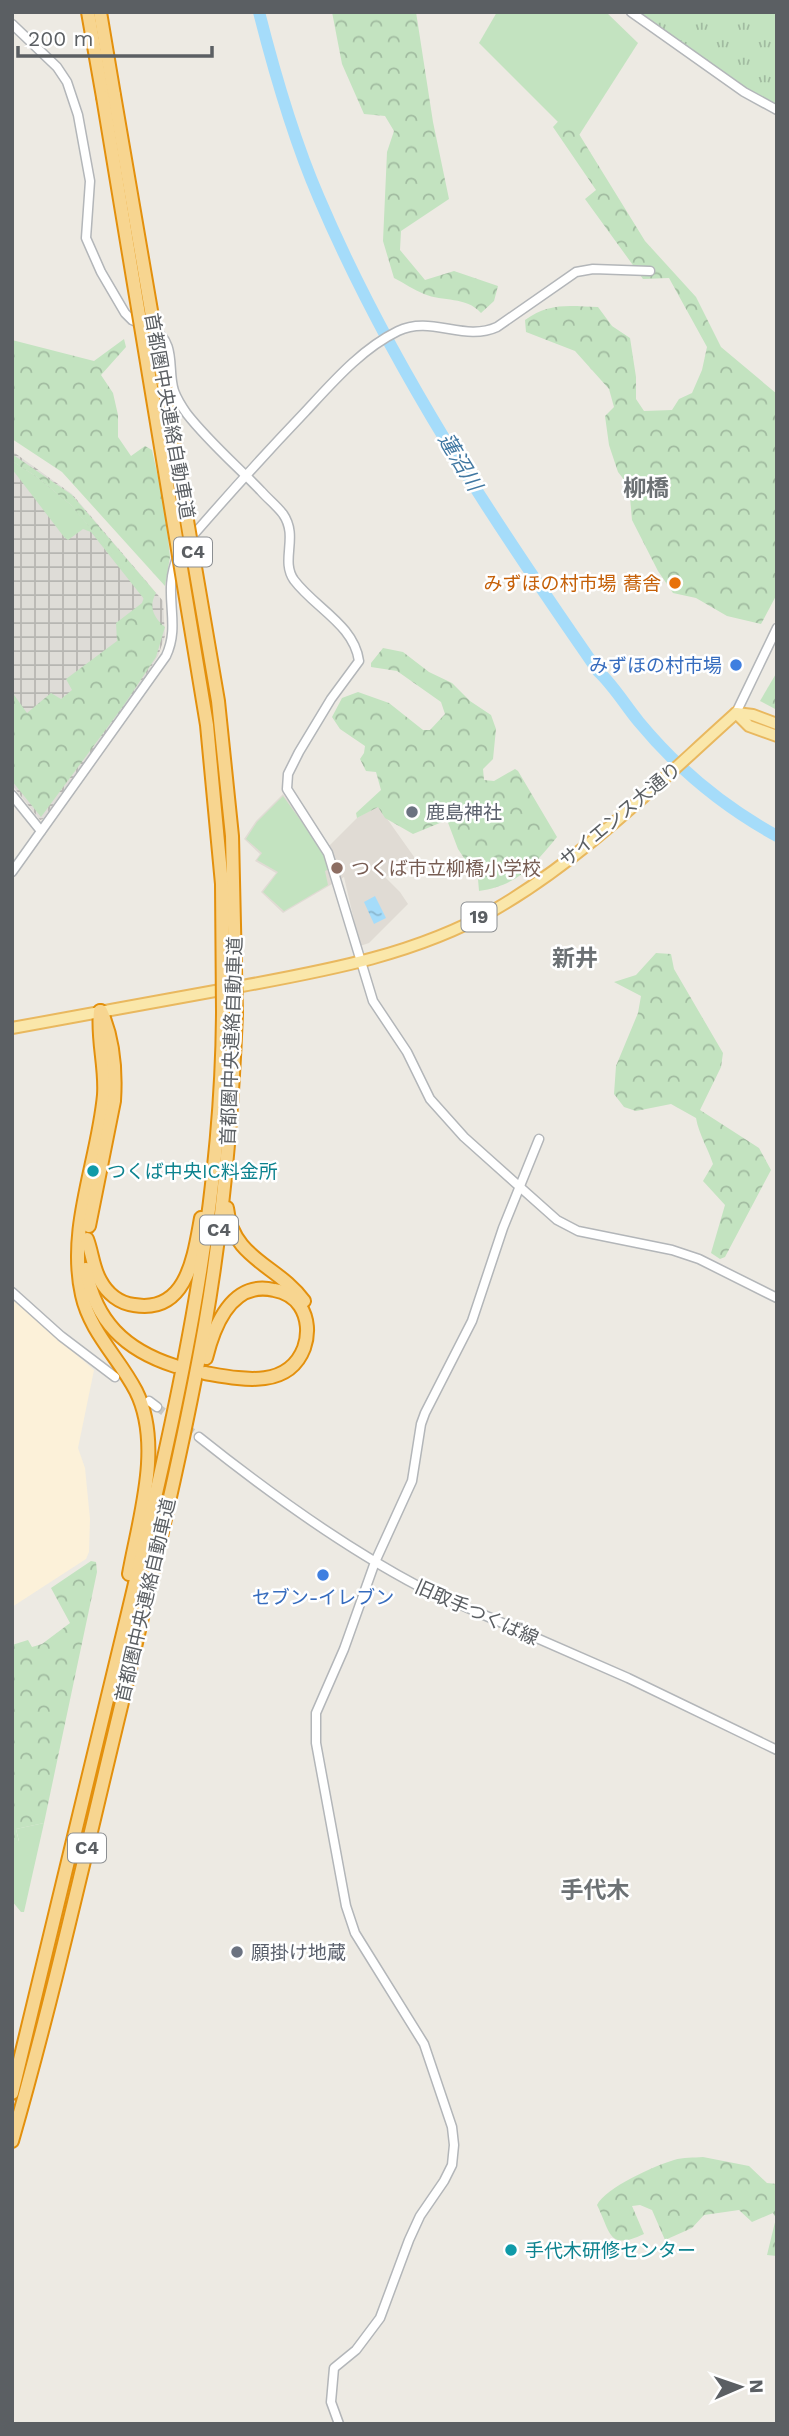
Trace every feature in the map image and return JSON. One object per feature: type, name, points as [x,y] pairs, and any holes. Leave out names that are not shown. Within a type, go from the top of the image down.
[{"type":"highway","name":"首都圏中央連絡自動車道","points":[[88,12],[108,96]]},
{"type":"highway","name":"首都圏中央連絡自動車道","points":[[12,2141],[56,1978],[157,1553],[206,1322],[219,1227],[233,1065],[222,884],[207,725],[108,96],[100,12]]},
{"type":"highway","points":[[81,1284],[99,1322],[115,1340],[136,1357],[156,1367],[175,1369],[144,1355],[111,1327],[96,1303],[85,1258],[116,1082],[109,1030],[100,1011]]},
{"type":"highway","points":[[100,1011],[98,1031],[104,1068],[103,1099],[79,1240],[81,1293],[94,1328],[137,1393],[146,1420],[148,1437],[144,1489],[111,1681]]},
{"type":"highway","name":"首都圏中央連絡自動車道","points":[[12,2094],[183,1380],[204,1252],[229,1013]]},
{"type":"highway","points":[[157,1553],[173,1504],[209,1349],[219,1318],[237,1298],[253,1290],[266,1288],[284,1293],[300,1305],[306,1316],[306,1342],[301,1356],[282,1374],[257,1380],[204,1376],[248,1386],[281,1382],[302,1367],[309,1356],[314,1330],[312,1316],[300,1295],[242,1247],[228,1223],[233,1065]]},
{"type":"highway","points":[[88,1239],[100,1280],[107,1291],[117,1299],[139,1306],[151,1306],[169,1298],[178,1290],[190,1268],[207,1178],[214,1163]]},
{"type":"main road","name":"サイエンス大通り","points":[[12,1028],[360,962],[405,949],[453,930],[521,894],[581,850],[736,713]]},
{"type":"main road","points":[[736,713],[753,715],[777,724]]},
{"type":"main road","points":[[736,713],[749,726],[777,736]]},
{"type":"street","points":[[631,12],[744,92],[777,110]]},
{"type":"street","points":[[12,24],[57,67],[73,96],[90,181],[86,238],[101,272],[125,313],[132,320],[164,337],[171,354],[174,390],[181,405],[208,438],[283,513],[291,539],[288,566],[293,578],[345,629],[357,647],[359,662],[331,699],[299,752],[287,781],[287,789],[328,853],[373,1001],[407,1052],[430,1099],[445,1119],[556,1220],[578,1231],[672,1250],[699,1259],[777,1298]]},
{"type":"street","points":[[12,872],[166,656],[171,646],[172,634],[169,589],[174,565],[186,545],[246,475],[349,365],[397,331],[414,325],[485,332],[497,327],[576,272],[650,271]]},
{"type":"street","points":[[736,713],[777,628]]},
{"type":"street","points":[[12,795],[41,831]]},
{"type":"street","points":[[339,2424],[331,2402],[334,2368],[356,2350],[380,2318],[420,2216],[452,2165],[454,2145],[452,2127],[424,2044],[355,1933],[346,1906],[316,1743],[316,1713],[344,1649],[374,1562],[412,1481],[425,1413],[472,1321],[492,1257],[539,1139]]},
{"type":"street","points":[[12,1292],[61,1336],[115,1377]]},
{"type":"street","name":"旧取手つくば線","points":[[199,1437],[343,1544],[374,1562],[421,1587],[628,1678],[777,1750]]},
{"type":"shaded area","points":[[12,451],[72,494],[163,601],[165,636],[158,656],[131,698],[40,820],[12,785]]},
{"type":"shaded area","name":"つくば市立柳橋小学校","points":[[283,794],[324,851],[357,818],[378,806],[417,861],[416,864],[385,877],[408,904],[369,943],[360,946],[344,877],[283,913],[261,892],[276,873],[255,861],[260,854],[244,839],[256,821]]},
{"type":"shaded area","points":[[12,1298],[94,1370],[78,1448],[85,1468],[90,1519],[89,1552],[86,1559],[12,1607]]},
{"type":"green space","points":[[332,12],[416,12],[433,122],[449,199],[401,231],[400,250],[425,280],[454,271],[498,286],[494,301],[481,313],[468,304],[424,294],[394,278],[383,241],[387,152],[394,131],[385,116],[364,114],[342,64]]},
{"type":"green space","points":[[497,12],[606,12],[638,43],[576,140],[479,43]]},
{"type":"green space","points":[[638,12],[777,12],[777,106],[746,89]]},
{"type":"green space","points":[[566,113],[645,241],[696,297],[721,347],[777,394],[777,594],[761,624],[727,616],[696,598],[673,593],[658,571],[632,520],[629,486],[618,472],[609,445],[605,416],[614,407],[609,389],[575,351],[526,332],[525,320],[543,310],[560,306],[598,307],[612,326],[630,338],[636,377],[636,399],[644,411],[672,410],[679,399],[692,393],[702,370],[707,347],[669,278],[643,279],[585,199],[596,190],[553,127]]},
{"type":"green space","points":[[124,339],[126,347],[101,375],[113,393],[118,415],[118,437],[131,456],[145,446],[152,450],[165,508],[170,557],[165,586],[62,472],[12,439],[12,340],[94,361]]},
{"type":"green space","points":[[12,454],[72,495],[156,593],[152,603],[153,612],[165,627],[156,657],[41,817],[12,781],[12,692],[27,713],[51,693],[61,699],[72,690],[66,679],[117,641],[116,623],[142,603],[145,594],[71,505],[37,477],[12,461]]},
{"type":"green space","points":[[12,461],[37,477],[71,505],[146,594],[144,599],[91,532],[83,529],[68,540],[64,537],[12,469]]},
{"type":"green space","points":[[383,648],[403,652],[429,672],[452,683],[470,701],[491,715],[496,729],[493,759],[483,769],[484,780],[494,781],[515,769],[518,771],[557,837],[524,873],[514,879],[479,891],[478,879],[458,849],[447,820],[413,834],[385,818],[378,807],[357,818],[356,813],[381,790],[376,772],[366,771],[360,759],[365,746],[340,729],[332,717],[342,698],[358,692],[389,703],[423,730],[430,730],[445,714],[441,702],[397,671],[371,667],[371,663]]},
{"type":"green space","points":[[777,672],[777,710],[760,701]]},
{"type":"green space","points":[[283,796],[331,868],[325,871],[328,885],[284,911],[263,892],[278,872],[257,860],[262,853],[246,839],[257,822]]},
{"type":"green space","points":[[656,953],[671,954],[674,969],[723,1053],[721,1067],[700,1110],[759,1148],[771,1170],[725,1257],[720,1259],[711,1253],[725,1205],[703,1181],[713,1164],[696,1118],[671,1104],[636,1111],[624,1107],[614,1094],[616,1066],[638,1013],[641,996],[614,982],[636,975]]},
{"type":"green space","points":[[91,1561],[96,1562],[97,1572],[44,1823],[16,1829],[19,1842],[12,1844],[12,1645],[28,1640],[32,1647],[42,1644],[70,1623],[51,1588]]},
{"type":"green space","points":[[44,1823],[24,1912],[21,1912],[12,1901],[12,1844],[19,1841],[16,1829]]},
{"type":"green space","points":[[703,2157],[749,2166],[767,2183],[777,2184],[777,2256],[767,2255],[776,2218],[773,2213],[752,2222],[739,2210],[704,2215],[692,2228],[665,2240],[652,2210],[640,2205],[632,2206],[644,2234],[623,2241],[612,2236],[597,2205],[602,2198],[632,2178],[656,2167],[677,2159]]},
{"type":"water","points":[[375,896],[386,918],[374,924],[364,902]]},
{"type":"waterway","name":"蓮沼川","points":[[259,12],[278,83],[301,152],[347,261],[411,382],[483,500],[598,671],[639,722],[685,771],[738,812],[777,836]]},
{"type":"tunnel","points":[[157,1407],[199,1437]]},
{"type":"place","name":"みずほの村市場 蕎舎","points":[[675,583]]},
{"type":"place","name":"みずほの村市場","points":[[736,665]]},
{"type":"place","name":"鹿島神社","points":[[412,812]]},
{"type":"place","name":"つくば市立柳橋小学校","points":[[337,868]]},
{"type":"place","name":"つくば中央IC料金所","points":[[93,1171]]},
{"type":"place","name":"セブン-イレブン","points":[[323,1575]]},
{"type":"place","name":"願掛け地蔵","points":[[237,1952]]},
{"type":"place","name":"手代木研修センター","points":[[511,2250]]},
{"type":"district","name":"柳橋","points":[[646,488]]},
{"type":"district","name":"新井","points":[[575,958]]},
{"type":"district","name":"手代木","points":[[595,1890]]}]
